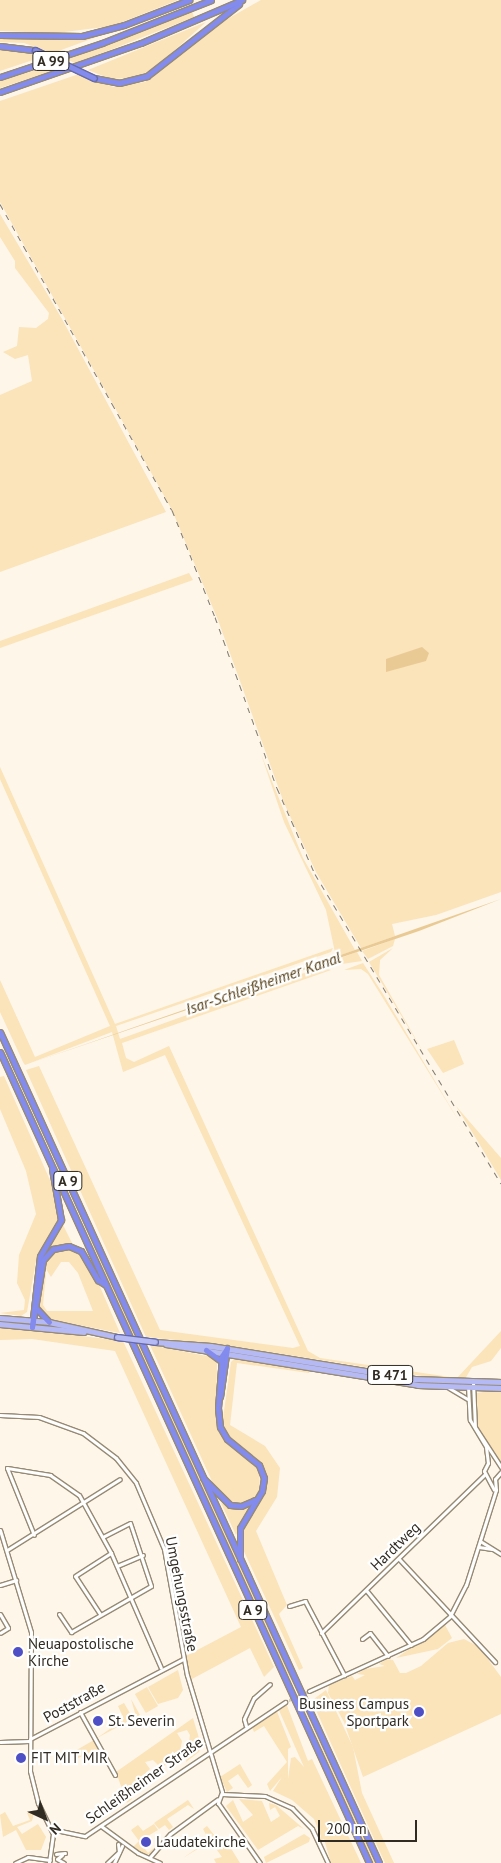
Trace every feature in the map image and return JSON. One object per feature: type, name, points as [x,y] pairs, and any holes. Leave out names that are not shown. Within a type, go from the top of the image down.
[{"type":"highway","points":[[0,35],[82,36],[188,0]]},
{"type":"highway","name":"A 99","points":[[0,77],[211,0]]},
{"type":"highway","name":"A 99","points":[[0,92],[190,22],[243,0]]},
{"type":"highway","points":[[0,46],[35,50],[94,78],[119,83],[141,79],[243,0]]},
{"type":"highway","name":"A 9","points":[[0,1032],[379,1863]]},
{"type":"highway","name":"A 9","points":[[0,1052],[369,1863]]},
{"type":"highway","points":[[32,1327],[40,1256],[61,1220],[52,1166]]},
{"type":"highway","points":[[32,1321],[36,1308],[43,1260],[59,1246],[69,1246],[81,1251],[98,1280],[108,1286]]},
{"type":"highway","points":[[36,1308],[49,1322]]},
{"type":"highway","points":[[206,1350],[222,1363]]},
{"type":"highway","points":[[227,1351],[222,1363],[219,1422],[223,1433],[263,1471],[259,1497],[240,1528],[240,1561]]},
{"type":"highway","points":[[220,1397],[227,1351]]},
{"type":"highway","points":[[203,1478],[230,1505],[246,1505],[259,1497]]},
{"type":"main road","name":"B 471","points":[[0,1318],[49,1322],[117,1337],[305,1362],[450,1388],[501,1388]]},
{"type":"main road","name":"B 471","points":[[0,1324],[85,1331]]},
{"type":"main road","name":"B 471","points":[[165,1343],[206,1350],[227,1351]]},
{"type":"main road","name":"B 471","points":[[313,1364],[414,1379],[501,1382]]},
{"type":"street","points":[[471,1382],[467,1400],[472,1425],[486,1446],[488,1463],[485,1474],[494,1493]]},
{"type":"street","points":[[450,1388],[467,1400]]},
{"type":"street","points":[[309,1691],[430,1635],[450,1616],[462,1597],[494,1493],[500,1466],[494,1462],[473,1420],[470,1389]]},
{"type":"street","name":"Umgehungsstraße","points":[[0,1415],[39,1417],[70,1426],[94,1440],[127,1470],[144,1496],[164,1549],[184,1659],[208,1751],[222,1794]]},
{"type":"street","points":[[488,1463],[494,1462]]},
{"type":"street","points":[[34,1535],[7,1468],[50,1475],[74,1490],[103,1537],[118,1566],[161,1668]]},
{"type":"street","points":[[10,1476],[17,1470]]},
{"type":"street","name":"Hardtweg","points":[[322,1633],[485,1474]]},
{"type":"street","points":[[488,1477],[499,1474]]},
{"type":"street","points":[[7,1550],[34,1535],[120,1479]]},
{"type":"street","points":[[59,1614],[71,1632],[151,1586],[143,1555],[130,1523],[103,1537]]},
{"type":"street","points":[[0,1530],[31,1632],[29,1740],[33,1788],[52,1830],[50,1861],[28,1857],[15,1863]]},
{"type":"street","points":[[480,1541],[501,1554]]},
{"type":"street","points":[[478,1547],[492,1549]]},
{"type":"street","points":[[100,1614],[75,1576],[111,1553]]},
{"type":"street","points":[[118,1566],[143,1555]]},
{"type":"street","points":[[399,1559],[450,1616],[495,1662]]},
{"type":"street","points":[[0,1585],[16,1580]]},
{"type":"street","points":[[366,1590],[411,1645]]},
{"type":"street","points":[[289,1606],[305,1601],[344,1675]]},
{"type":"street","points":[[0,1614],[8,1628],[0,1633]]},
{"type":"street","points":[[362,1639],[370,1633],[388,1656]]},
{"type":"street","name":"Poststraße","points":[[29,1740],[161,1668],[184,1659]]},
{"type":"street","points":[[246,1726],[244,1719],[254,1698],[270,1684]]},
{"type":"street","name":"Schleißheimer Straße","points":[[52,1830],[84,1836],[208,1751],[285,1702]]},
{"type":"street","points":[[80,1712],[115,1774]]},
{"type":"street","points":[[0,1742],[29,1740]]},
{"type":"street","points":[[150,1857],[170,1834],[212,1804],[222,1794],[265,1796],[292,1808],[312,1829],[328,1863]]},
{"type":"street","points":[[218,1799],[219,1804],[260,1863]]},
{"type":"street","points":[[212,1804],[219,1804]]},
{"type":"street","points":[[101,1826],[138,1853],[160,1863]]},
{"type":"street","points":[[114,1863],[120,1845]]},
{"type":"street","points":[[107,1863],[119,1852]]},
{"type":"street","points":[[56,1854],[63,1854],[57,1859],[64,1863]]},
{"type":"shaded area","points":[[0,0],[178,0],[112,26],[56,33],[0,31]]},
{"type":"shaded area","points":[[261,0],[501,0],[501,892],[436,915],[392,924],[395,936],[361,948],[316,872],[284,803],[218,620],[172,510],[0,202],[0,101],[79,74],[113,87],[145,82],[217,25]]},
{"type":"shaded area","points":[[189,3],[53,53],[24,43],[0,42],[0,37],[88,37]]},
{"type":"shaded area","points":[[192,11],[194,17],[110,50],[75,63],[66,59]]},
{"type":"shaded area","points":[[206,22],[157,66],[138,77],[111,79],[88,70]]},
{"type":"shaded area","points":[[0,48],[33,52],[42,57],[0,71]]},
{"type":"shaded area","points":[[56,64],[64,67],[0,88],[0,81]]},
{"type":"shaded area","points":[[0,214],[62,319],[166,512],[0,572],[0,395],[32,381],[28,355],[15,359],[3,352],[17,346],[19,327],[36,328],[48,319],[49,313],[15,268],[15,261],[0,237]]},
{"type":"shaded area","points":[[189,573],[193,580],[0,648],[0,641]]},
{"type":"shaded area","points":[[261,754],[303,858],[355,950],[336,957],[326,910],[284,822]]},
{"type":"shaded area","points":[[0,767],[115,1024],[333,948],[331,952],[116,1026],[120,1039],[321,967],[331,970],[122,1043],[126,1058],[134,1062],[169,1046],[308,1351],[320,1358],[457,1378],[501,1331],[501,1348],[491,1361],[472,1367],[465,1379],[435,1378],[225,1345],[146,1337],[26,1070],[39,1066],[160,1330],[293,1348],[300,1346],[165,1055],[123,1072],[112,1032],[25,1065],[23,1062],[0,1012],[0,980],[35,1057],[110,1026],[0,779]]},
{"type":"shaded area","points":[[395,939],[393,946],[368,959],[362,951]]},
{"type":"shaded area","points":[[393,948],[380,960],[379,975],[425,1055],[369,962]]},
{"type":"shaded area","points":[[357,952],[362,961],[335,965],[335,960]]},
{"type":"shaded area","points":[[363,963],[460,1123],[368,974],[361,969],[344,970]]},
{"type":"shaded area","points":[[454,1040],[464,1064],[443,1073],[427,1049]]},
{"type":"shaded area","points":[[4,1076],[53,1187],[59,1215],[54,1230],[37,1255],[27,1312],[21,1316],[0,1313],[24,1310],[25,1300],[17,1283],[19,1255],[36,1214],[26,1171],[0,1109],[0,1077]]},
{"type":"shaded area","points":[[456,1106],[501,1158],[501,1180],[480,1145]]},
{"type":"shaded area","points":[[63,1177],[96,1250],[135,1336],[132,1335]]},
{"type":"shaded area","points":[[63,1225],[72,1243],[56,1246],[41,1260]]},
{"type":"shaded area","points":[[66,1247],[78,1251],[94,1273],[120,1333],[53,1320],[37,1307],[41,1272],[46,1273],[43,1305],[47,1311],[93,1311],[78,1273],[69,1262],[61,1262],[51,1277],[43,1264],[55,1250]]},
{"type":"shaded area","points":[[0,1326],[123,1341],[274,1667],[264,1677],[250,1648],[190,1680],[186,1656],[241,1627],[115,1351],[32,1339],[0,1340]]},
{"type":"shaded area","points":[[136,1343],[138,1343],[297,1691],[281,1662]]},
{"type":"shaded area","points":[[150,1345],[217,1358],[216,1424],[229,1445],[259,1468],[260,1489],[253,1500],[230,1504],[216,1490]]},
{"type":"shaded area","points":[[236,1357],[310,1367],[309,1373],[237,1363],[230,1425],[265,1446],[280,1468],[277,1497],[256,1531],[287,1605],[279,1614],[303,1668],[299,1670],[241,1545],[241,1529],[262,1496],[266,1480],[260,1462],[231,1439],[222,1425],[231,1362]]},
{"type":"shaded area","points":[[501,1389],[501,1465],[478,1427],[475,1414],[477,1393]]},
{"type":"shaded area","points":[[221,1503],[234,1508],[251,1505],[236,1535]]},
{"type":"shaded area","points":[[445,1625],[452,1638],[438,1649],[396,1658]]},
{"type":"shaded area","name":"Business Campus Sportpark","points":[[464,1639],[479,1647],[501,1677],[501,1714],[363,1777],[344,1722],[328,1693],[329,1685],[352,1676],[355,1680],[365,1675],[357,1674],[365,1669],[385,1666],[379,1664],[387,1659],[393,1660],[400,1673],[406,1673],[421,1666],[448,1643]]},
{"type":"shaded area","points":[[178,1670],[183,1690],[178,1698],[158,1704],[148,1687]]},
{"type":"shaded area","points":[[147,1687],[158,1706],[146,1713],[135,1694]]},
{"type":"shaded area","points":[[326,1690],[353,1747],[362,1793],[394,1863],[385,1863],[316,1710],[319,1708],[314,1699]]},
{"type":"shaded area","points":[[131,1699],[140,1715],[97,1738],[124,1719],[118,1706],[124,1703],[131,1715],[135,1713]]},
{"type":"shaded area","points":[[300,1699],[332,1769],[375,1863],[372,1863]]},
{"type":"shaded area","points":[[286,1703],[308,1761],[312,1759],[361,1863],[331,1863],[324,1839],[319,1841],[321,1836],[314,1819],[292,1800],[273,1791],[282,1777],[270,1791],[267,1784],[287,1762],[264,1726],[254,1732],[251,1725],[276,1709],[291,1747],[288,1749],[288,1779],[291,1758],[295,1757],[304,1767],[278,1708]]},
{"type":"shaded area","points":[[193,1718],[201,1745],[199,1752],[186,1762],[190,1735],[187,1730],[177,1733],[182,1741],[179,1756],[161,1768],[153,1760],[145,1762],[150,1769],[126,1790],[132,1799],[127,1803],[116,1772]]},
{"type":"shaded area","points":[[94,1740],[102,1758],[93,1763],[87,1754],[76,1759],[75,1751]]},
{"type":"shaded area","points":[[240,1764],[252,1785],[248,1788],[238,1774],[228,1781],[233,1788],[227,1792],[220,1777]]},
{"type":"shaded area","points":[[239,1799],[262,1801],[271,1822],[280,1816],[275,1807],[270,1810],[269,1803],[276,1805],[304,1829],[298,1826],[258,1850],[226,1806],[233,1800],[243,1822],[253,1815]]},
{"type":"shaded area","points":[[188,1800],[194,1809],[188,1805],[167,1819],[173,1827],[169,1830],[165,1825],[159,1829],[154,1823]]},
{"type":"shaded area","points":[[35,1810],[32,1821],[17,1827],[22,1834],[38,1824],[46,1837],[41,1850],[26,1850],[16,1830],[3,1837],[0,1815],[5,1812],[13,1826],[30,1820],[27,1813]]},
{"type":"shaded area","points":[[154,1824],[158,1830],[139,1841],[131,1830],[138,1825],[143,1831]]},
{"type":"shaded area","points":[[207,1826],[222,1845],[227,1842],[240,1863],[216,1863],[214,1859],[222,1857],[212,1843],[207,1849],[204,1845],[183,1858],[209,1840],[203,1829]]},
{"type":"shaded area","points":[[304,1834],[310,1838],[309,1842],[266,1863],[264,1857]]},
{"type":"shaded area","points":[[139,1841],[148,1853],[155,1847],[150,1854],[144,1854],[133,1847]]},
{"type":"water","points":[[422,647],[429,653],[426,661],[386,672],[386,659]]},
{"type":"water","name":"Isar-Schleißheimer Kanal","points":[[501,899],[419,931],[25,1065],[89,1043]]},
{"type":"tunnel","points":[[285,1702],[309,1691]]},
{"type":"railway","points":[[0,204],[172,510],[215,617],[277,788],[315,874],[501,1183]]},
{"type":"place","name":"Neuapostolische Kirche","points":[[18,1652]]},
{"type":"place","name":"Business Campus Sportpark","points":[[419,1712]]},
{"type":"place","name":"St. Severin","points":[[98,1721]]},
{"type":"place","name":"FIT MIT MIR","points":[[21,1758]]},
{"type":"place","name":"Laudatekirche","points":[[146,1842]]}]
